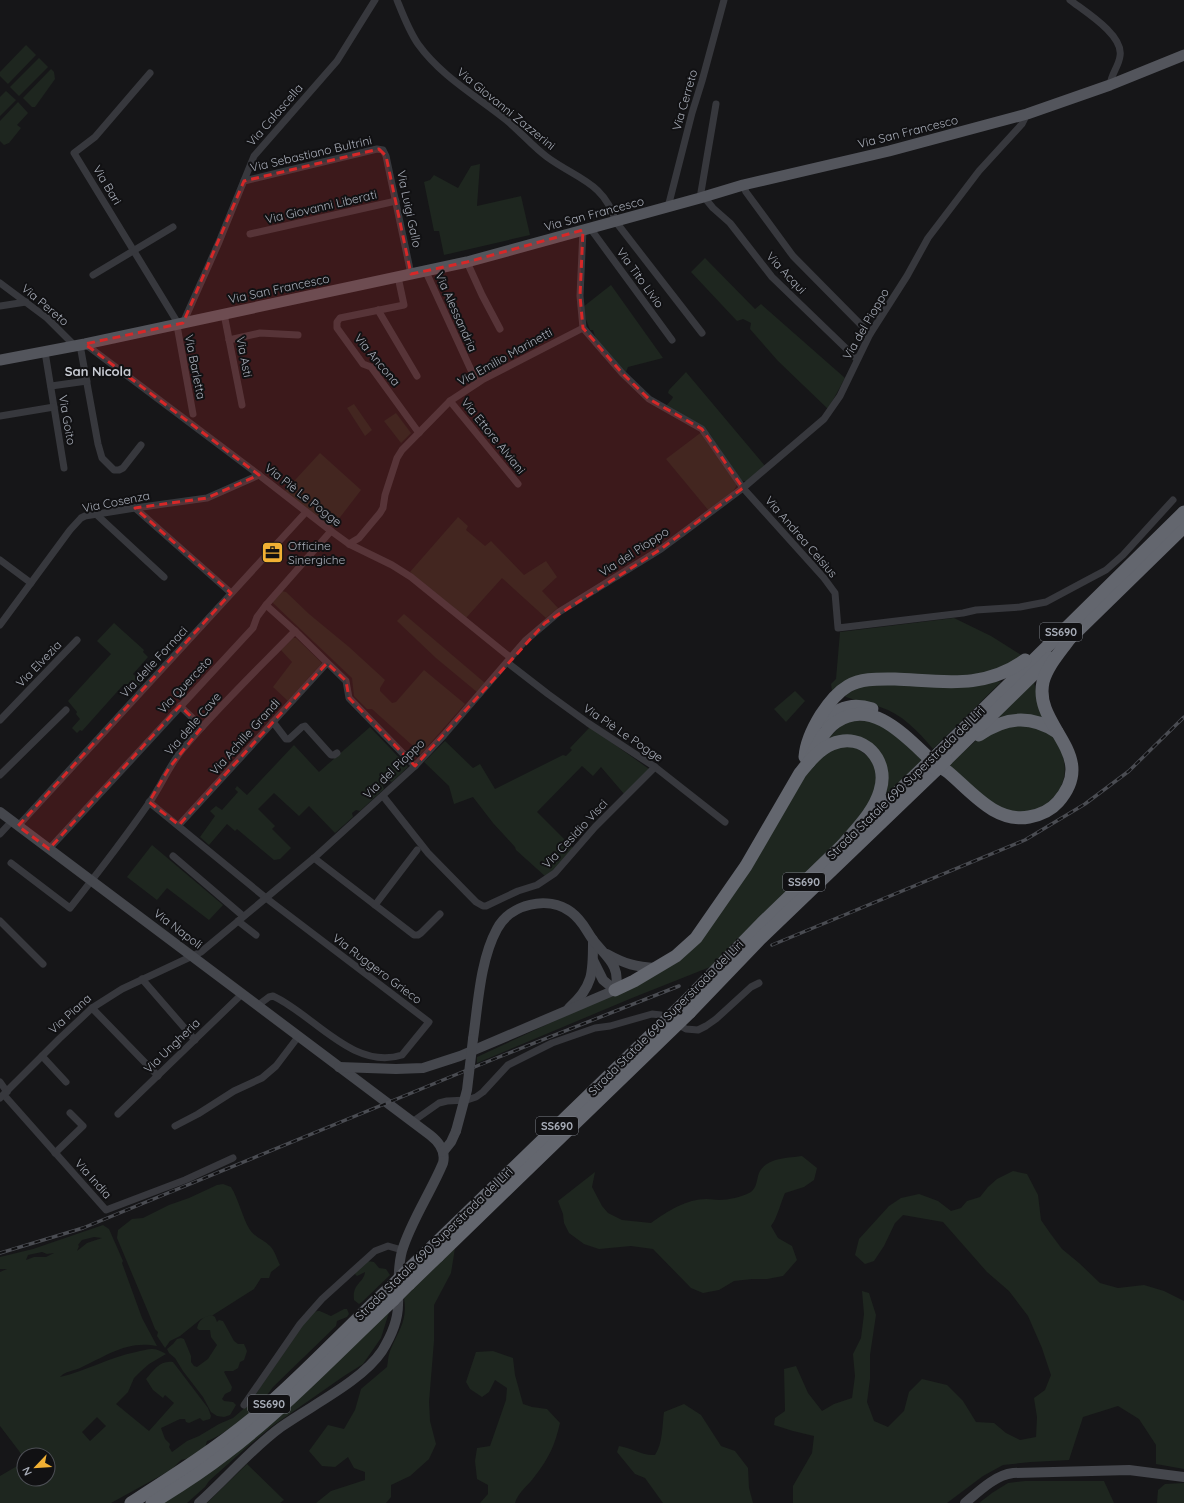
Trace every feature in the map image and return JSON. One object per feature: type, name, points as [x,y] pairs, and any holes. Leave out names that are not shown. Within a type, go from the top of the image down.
[{"type":"highway","name":"Strada Statale 690 Superstrada del Liri","points":[[152,1503],[180,1486],[224,1455],[264,1423],[393,1300],[409,1284],[434,1252],[686,1008],[761,938],[939,764],[1184,512]]},
{"type":"highway","name":"Strada Statale 690 Superstrada del Liri","points":[[1069,632],[1184,527]]},
{"type":"highway","points":[[614,990],[676,956],[696,938],[746,866],[800,773],[816,734],[830,717],[847,707],[860,706],[880,712],[901,723],[931,751],[939,764],[977,799],[1002,815],[1011,818],[1021,818],[1047,811],[1058,802],[1066,790],[1071,776],[1072,766],[1070,756],[1046,708],[1042,687],[1046,673],[1069,632]]},
{"type":"highway","points":[[807,759],[806,744],[819,719],[831,701],[847,686],[872,679],[963,682],[992,678],[1005,673],[1069,632]]},
{"type":"highway","points":[[939,764],[984,732],[1003,722],[1018,720],[1031,721],[1041,723],[1057,732]]},
{"type":"highway","points":[[807,759],[830,745],[845,741],[856,742],[866,746],[880,763],[883,774],[877,800],[869,814],[842,846]]},
{"type":"highway","name":"Strada Statale 690 Superstrada del Liri","points":[[686,1008],[762,923],[842,846],[939,764]]},
{"type":"highway","name":"Strada Statale 690 Superstrada del Liri","points":[[131,1503],[206,1455],[254,1417],[284,1391],[408,1270],[434,1252]]},
{"type":"main road","name":"Via San Francesco","points":[[0,360],[80,345],[467,262],[616,222],[743,185],[889,151],[1027,114],[1110,85],[1184,54]]},
{"type":"main road","name":"Via Napoli","points":[[0,812],[434,1138],[443,1152]]},
{"type":"main road","points":[[199,1503],[259,1445],[282,1427],[357,1377],[370,1365],[382,1350],[393,1328],[398,1307],[398,1265],[402,1250],[407,1236],[441,1168],[444,1160],[443,1152],[451,1142],[456,1131],[467,1090],[473,1039],[484,965],[492,939],[505,917],[516,910],[531,905],[555,904],[570,912],[584,924],[593,940],[606,954],[614,967],[617,981],[614,990],[566,1012],[460,1056],[423,1068],[389,1069],[339,1067]]},
{"type":"main road","points":[[566,1012],[577,1002],[590,982],[593,969],[593,940]]},
{"type":"main road","points":[[606,954],[629,965],[656,968]]},
{"type":"main road","points":[[593,960],[603,980],[614,990]]},
{"type":"main road","points":[[965,1503],[983,1488],[1003,1476],[1013,1473],[1129,1470],[1184,1477]]},
{"type":"street","name":"Via Calascella","points":[[180,324],[219,242],[249,166],[256,153],[337,61],[375,0]]},
{"type":"street","name":"Via Giovanni Zazzerini","points":[[397,0],[413,36],[432,61],[460,86],[510,124],[541,152],[596,188],[609,205],[616,222]]},
{"type":"street","name":"Via Cerreto","points":[[668,207],[692,113],[724,0]]},
{"type":"street","points":[[1070,0],[1108,30],[1120,46],[1120,58],[1112,73],[1110,85]]},
{"type":"street","name":"Via Bari","points":[[150,73],[95,137],[74,153],[176,320],[180,324]]},
{"type":"street","points":[[702,198],[716,104]]},
{"type":"street","name":"Via del Pioppo","points":[[192,956],[200,952],[314,858],[383,796],[444,736],[525,641],[559,612],[661,549],[743,488],[824,419],[840,396],[870,334],[907,276],[928,238],[967,185],[1022,124],[1027,114]]},
{"type":"street","name":"Via Sebastiano Bultrini","points":[[244,181],[377,149],[383,150]]},
{"type":"street","name":"Via Luigi Gallo","points":[[383,150],[386,156],[411,274]]},
{"type":"street","points":[[743,185],[746,192],[793,256],[870,334]]},
{"type":"street","name":"Via Acqui","points":[[702,198],[730,223],[772,276],[857,359]]},
{"type":"street","name":"Via Giovanni Liberati","points":[[250,234],[396,201]]},
{"type":"street","points":[[616,222],[702,333]]},
{"type":"street","points":[[93,275],[173,227]]},
{"type":"street","points":[[583,328],[580,296],[586,229]]},
{"type":"street","name":"Via Tito Livio","points":[[586,229],[672,340]]},
{"type":"street","points":[[467,262],[500,329]]},
{"type":"street","name":"Via Alessandria","points":[[426,272],[476,383]]},
{"type":"street","name":"Via Ancona","points":[[398,277],[404,305],[340,318],[337,322],[337,328],[363,364],[371,367],[419,432]]},
{"type":"street","name":"Via Pereto","points":[[0,283],[48,318],[80,345]]},
{"type":"street","points":[[0,306],[26,302]]},
{"type":"street","points":[[378,310],[417,376]]},
{"type":"street","name":"Via Asti","points":[[224,314],[242,405]]},
{"type":"street","name":"Via Barletta","points":[[180,324],[193,414]]},
{"type":"street","name":"Via Emilio Marinetti","points":[[348,544],[359,538],[383,508],[385,495],[397,458],[402,450],[450,401],[476,383],[583,328]]},
{"type":"street","name":"Via Andrea Celsius","points":[[583,328],[626,377],[649,399],[702,429],[743,488],[836,593],[838,628],[963,613],[976,610],[1020,607],[1046,602],[1106,570],[1123,555],[1173,500]]},
{"type":"street","points":[[229,340],[260,333],[298,335]]},
{"type":"street","points":[[80,345],[98,444],[102,458],[114,470],[119,470],[123,468],[142,445]]},
{"type":"street","name":"Via Piè Le Pogge","points":[[80,345],[259,475],[348,544],[411,577],[548,694],[655,768],[725,822]]},
{"type":"street","name":"Via Goito","points":[[45,352],[64,468]]},
{"type":"street","points":[[50,386],[87,380]]},
{"type":"street","name":"Via Ettore Alviani","points":[[450,401],[518,484]]},
{"type":"street","points":[[0,416],[54,407]]},
{"type":"street","name":"Via Cosenza","points":[[0,625],[78,521],[85,516],[207,498],[259,475]]},
{"type":"street","points":[[135,508],[231,594]]},
{"type":"street","name":"Via delle Fornaci","points":[[0,834],[15,824],[306,512]]},
{"type":"street","points":[[97,515],[164,577]]},
{"type":"street","name":"Via Querceto","points":[[49,849],[253,628],[257,617],[266,605],[331,531]]},
{"type":"street","points":[[0,560],[31,583]]},
{"type":"street","points":[[266,605],[346,681],[349,698],[415,766]]},
{"type":"street","name":"Via delle Cave","points":[[11,863],[70,908],[92,881],[149,802],[181,751],[202,727],[295,631]]},
{"type":"street","name":"Via Elvezia","points":[[0,720],[77,640]]},
{"type":"street","name":"Via Achille Grandi","points":[[179,825],[327,663]]},
{"type":"street","points":[[180,706],[202,727]]},
{"type":"street","points":[[0,774],[66,710]]},
{"type":"street","points":[[273,722],[286,739],[291,738],[304,726],[331,755],[337,753]]},
{"type":"street","name":"Via Cesidio Visci","points":[[383,796],[437,862],[479,905],[486,906],[518,891],[537,885],[548,878],[595,827],[655,768]]},
{"type":"street","name":"Via Ruggero Grieco","points":[[149,802],[179,825],[266,898],[429,1022],[402,1055],[396,1057],[374,1057],[347,1047],[298,1011],[273,996],[269,997],[258,1006]]},
{"type":"street","points":[[375,905],[417,850]]},
{"type":"street","points":[[173,856],[256,935]]},
{"type":"street","points":[[314,858],[414,935],[421,933],[440,914]]},
{"type":"street","points":[[0,921],[43,964]]},
{"type":"street","name":"Via Piana","points":[[4,1095],[83,1014],[110,996],[192,956]]},
{"type":"street","points":[[142,980],[195,1040]]},
{"type":"street","points":[[412,1122],[439,1104],[447,1101],[467,1100],[476,1097],[483,1092],[508,1065],[552,1044],[595,1028],[610,1026],[652,1014],[661,1015],[686,1029],[698,1030],[716,1019],[751,987],[759,983]]},
{"type":"street","name":"Via Ungheria","points":[[118,1114],[242,994]]},
{"type":"street","points":[[92,1008],[158,1076]]},
{"type":"street","points":[[175,1126],[198,1114],[234,1091],[262,1078],[276,1066],[298,1037]]},
{"type":"street","points":[[42,1056],[66,1082]]},
{"type":"street","name":"Via India","points":[[0,1082],[4,1095],[106,1210],[185,1180],[233,1158]]},
{"type":"street","points":[[55,1153],[83,1126],[70,1113]]},
{"type":"street","points":[[244,1405],[300,1324],[322,1299],[375,1251],[388,1246],[402,1250]]},
{"type":"highlighted area","points":[[379,149],[386,156],[411,274],[467,262],[583,230],[580,296],[583,328],[622,373],[649,399],[702,429],[743,488],[661,549],[545,623],[415,766],[349,698],[346,681],[327,663],[179,825],[149,802],[169,768],[202,727],[180,706],[49,849],[18,826],[231,593],[135,508],[207,498],[259,475],[85,344],[183,323],[244,181]]},
{"type":"shaded area","points":[[26,45],[36,55],[8,84],[0,76],[0,72]]},
{"type":"shaded area","points":[[39,58],[48,67],[19,96],[10,87]]},
{"type":"shaded area","points":[[51,69],[54,72],[55,79],[35,107],[32,107],[23,98]]},
{"type":"shaded area","points":[[6,91],[16,100],[0,116],[0,97]]},
{"type":"shaded area","points":[[18,102],[28,113],[17,125],[21,128],[9,143],[4,145],[0,141],[0,121]]},
{"type":"shaded area","points":[[480,164],[477,206],[521,196],[530,235],[444,255],[439,231],[434,231],[424,182],[430,180],[434,175],[458,188],[471,166]]},
{"type":"shaded area","points":[[705,258],[755,309],[761,304],[845,378],[828,409],[778,361],[750,329],[751,323],[743,319],[737,321],[691,272]]},
{"type":"shaded area","points":[[611,285],[663,358],[628,367],[625,374],[596,339],[593,330],[590,330],[584,314],[583,307]]},
{"type":"shaded area","points":[[686,372],[765,466],[747,481],[741,480],[709,433],[666,406],[673,397],[668,393],[669,390]]},
{"type":"shaded area","points":[[354,404],[372,430],[365,436],[347,408]]},
{"type":"shaded area","points":[[396,413],[411,433],[401,443],[384,421]]},
{"type":"shaded area","points":[[703,431],[737,484],[729,495],[709,511],[666,459]]},
{"type":"shaded area","points":[[320,453],[361,490],[331,529],[284,492]]},
{"type":"shaded area","points":[[458,517],[468,526],[466,530],[485,546],[491,541],[524,575],[546,561],[557,577],[542,591],[558,608],[546,618],[502,578],[466,618],[410,572]]},
{"type":"shaded area","points":[[282,591],[286,592],[385,680],[380,688],[380,691],[392,703],[396,702],[424,670],[465,704],[420,755],[412,745],[372,709],[367,709],[354,696],[352,678],[273,603]]},
{"type":"shaded area","points":[[404,614],[485,683],[477,692],[436,658],[397,621]]},
{"type":"shaded area","points":[[954,618],[991,636],[1023,656],[1001,672],[933,678],[832,691],[831,684],[836,679],[840,632]]},
{"type":"shaded area","points":[[114,623],[144,650],[143,652],[148,657],[133,674],[142,682],[135,690],[127,684],[124,684],[82,731],[80,730],[77,733],[72,728],[80,719],[76,714],[77,712],[68,701],[111,654],[97,641]]},
{"type":"shaded area","points":[[293,638],[296,638],[322,663],[288,701],[273,687],[292,662],[281,650]]},
{"type":"shaded area","points":[[998,681],[1001,682],[933,749],[909,724],[895,714],[880,707],[845,696],[861,684],[976,686]]},
{"type":"shaded area","points":[[1034,682],[1044,720],[1000,718],[999,716]]},
{"type":"shaded area","points":[[795,691],[805,701],[786,722],[774,709]]},
{"type":"shaded area","points":[[845,721],[877,721],[925,757],[883,798],[877,753],[825,742]]},
{"type":"shaded area","points":[[1013,724],[1048,732],[1059,746],[1064,761],[1065,772],[1058,792],[1043,806],[1023,812],[1004,810],[995,805],[978,793],[948,766],[981,736]]},
{"type":"shaded area","points":[[370,727],[408,767],[392,782],[386,779],[381,782],[384,789],[360,811],[356,810],[352,813],[353,817],[335,833],[309,806],[299,816],[274,793],[258,809],[275,826],[272,829],[291,848],[280,859],[274,860],[237,829],[235,831],[227,824],[209,845],[200,837],[215,816],[210,811],[216,806],[222,810],[238,792],[235,789],[237,786],[247,795],[294,745],[319,772]]},
{"type":"shaded area","points":[[590,727],[649,769],[625,795],[601,767],[593,776],[582,766],[537,812],[574,849],[552,873],[546,877],[516,850],[473,797],[454,804],[449,786],[424,762],[445,741],[473,768],[480,764],[495,789],[563,755],[566,756],[572,750],[570,748]]},
{"type":"shaded area","points":[[834,746],[855,747],[873,760],[879,781],[861,819],[710,967],[477,1063],[477,1057],[662,971],[684,957],[811,766]]},
{"type":"shaded area","points":[[152,845],[223,905],[209,920],[167,888],[157,900],[127,877]]},
{"type":"shaded area","points":[[802,1156],[817,1168],[814,1180],[804,1187],[785,1193],[771,1226],[778,1238],[792,1246],[797,1260],[783,1276],[767,1279],[734,1281],[719,1290],[703,1293],[691,1288],[653,1249],[631,1246],[599,1249],[584,1244],[569,1233],[564,1223],[563,1214],[558,1201],[595,1172],[592,1187],[602,1206],[608,1213],[622,1220],[651,1223],[685,1203],[707,1199],[719,1200],[735,1198],[746,1194],[754,1189],[760,1171],[768,1163],[778,1159]]},
{"type":"shaded area","points":[[1013,1171],[1027,1174],[1038,1195],[1041,1220],[1062,1249],[1100,1283],[1118,1288],[1144,1285],[1164,1291],[1184,1301],[1184,1469],[1156,1464],[1156,1445],[1139,1419],[1118,1406],[1083,1417],[1069,1460],[1003,1465],[983,1476],[947,1503],[793,1503],[793,1486],[812,1453],[814,1436],[774,1425],[775,1418],[785,1411],[784,1369],[796,1366],[808,1393],[822,1411],[834,1404],[852,1398],[855,1376],[853,1354],[861,1338],[864,1314],[862,1291],[869,1293],[876,1315],[870,1355],[870,1379],[867,1402],[874,1421],[888,1427],[904,1411],[909,1392],[922,1379],[947,1385],[963,1401],[976,1422],[994,1423],[1006,1433],[1020,1440],[1036,1437],[1037,1417],[1034,1398],[1045,1390],[1051,1375],[1042,1348],[1028,1316],[1009,1291],[987,1272],[943,1222],[903,1215],[895,1223],[884,1246],[874,1261],[865,1264],[855,1255],[859,1239],[889,1206],[901,1198],[919,1194],[938,1201],[951,1211],[961,1208],[967,1201],[980,1197],[997,1179]]},
{"type":"shaded area","points":[[223,1184],[231,1187],[250,1230],[272,1248],[280,1265],[271,1272],[269,1278],[261,1278],[254,1289],[213,1315],[201,1319],[180,1336],[170,1341],[165,1348],[157,1336],[158,1332],[155,1329],[117,1238],[118,1230],[132,1219],[143,1218],[169,1205],[189,1198],[217,1185]]},
{"type":"shaded area","points":[[103,1225],[109,1229],[123,1261],[122,1263],[142,1318],[157,1346],[136,1345],[126,1347],[80,1368],[67,1372],[60,1377],[126,1354],[144,1350],[156,1349],[166,1354],[149,1364],[134,1378],[128,1392],[116,1404],[149,1431],[174,1403],[165,1395],[163,1398],[153,1390],[146,1379],[161,1364],[173,1362],[208,1408],[211,1416],[210,1419],[203,1421],[200,1418],[189,1423],[186,1422],[185,1419],[180,1419],[161,1428],[165,1439],[170,1444],[169,1447],[172,1452],[187,1441],[233,1418],[248,1405],[308,1318],[317,1311],[331,1316],[344,1309],[347,1309],[349,1314],[347,1317],[337,1321],[336,1326],[273,1387],[261,1402],[233,1426],[215,1438],[207,1441],[205,1448],[190,1458],[181,1460],[171,1470],[111,1503],[0,1503],[0,1476],[16,1467],[16,1487],[56,1487],[56,1447],[16,1447],[0,1426],[0,1272],[7,1269],[0,1269],[0,1257],[33,1249]],"holes":[[[94,1237],[102,1238],[87,1243],[77,1251],[78,1245],[82,1240]],[[42,1252],[47,1254],[54,1253],[46,1257],[34,1257],[26,1260],[28,1255]],[[97,1417],[106,1426],[90,1441],[82,1432]]]},
{"type":"shaded area","points":[[455,1248],[451,1273],[434,1305],[434,1341],[429,1402],[430,1421],[436,1444],[429,1459],[410,1476],[391,1485],[391,1497],[386,1503],[316,1503],[331,1491],[365,1480],[365,1472],[354,1468],[348,1457],[335,1467],[322,1466],[309,1451],[328,1425],[344,1429],[355,1410],[361,1389],[387,1367],[390,1351],[399,1332],[405,1313],[404,1298]]},
{"type":"shaded area","points":[[367,1261],[374,1262],[379,1268],[386,1269],[390,1275],[359,1304],[354,1300],[354,1294],[356,1287],[363,1279],[365,1272],[357,1276],[355,1274],[356,1269]]},
{"type":"shaded area","points":[[390,1309],[381,1338],[363,1364],[271,1427],[209,1481],[205,1487],[187,1503],[163,1503]]},
{"type":"shaded area","points":[[212,1315],[215,1317],[217,1322],[219,1320],[223,1321],[234,1341],[238,1344],[244,1344],[247,1351],[244,1360],[240,1362],[238,1368],[233,1371],[224,1372],[232,1387],[231,1391],[225,1394],[222,1399],[224,1401],[233,1402],[236,1405],[230,1415],[224,1417],[217,1416],[211,1412],[203,1397],[167,1349],[177,1339],[181,1338],[184,1339],[191,1356],[191,1362],[194,1366],[197,1367],[208,1359],[217,1345],[211,1337],[210,1330],[199,1330],[197,1328],[202,1319]]},
{"type":"shaded area","points":[[493,1351],[513,1358],[515,1375],[523,1404],[547,1409],[560,1423],[554,1445],[548,1457],[533,1479],[516,1499],[515,1503],[480,1503],[488,1494],[488,1485],[477,1479],[475,1461],[477,1448],[490,1446],[506,1400],[507,1388],[495,1380],[489,1392],[482,1397],[470,1389],[466,1382],[476,1352]]},
{"type":"shaded area","points":[[684,1404],[701,1415],[721,1446],[735,1451],[748,1468],[749,1488],[753,1503],[663,1503],[645,1478],[635,1474],[617,1452],[619,1446],[646,1454],[655,1455],[660,1445],[664,1412]]},
{"type":"shaded area","points":[[247,1464],[284,1500],[280,1503],[207,1503]]},
{"type":"shaded area","points":[[1025,1481],[1104,1481],[1114,1503],[979,1503],[1008,1483]]},
{"type":"shaded area","points":[[1184,1483],[1184,1503],[1157,1503],[1158,1490],[1165,1484]]},
{"type":"railway","points":[[772,945],[1025,840],[1085,804],[1129,771],[1184,717]]},
{"type":"railway","points":[[0,1253],[83,1228],[494,1059],[679,986]]},
{"type":"place","name":"Officine Sinergiche","points":[[273,553]]},
{"type":"district","name":"San Nicola","points":[[98,371]]}]
